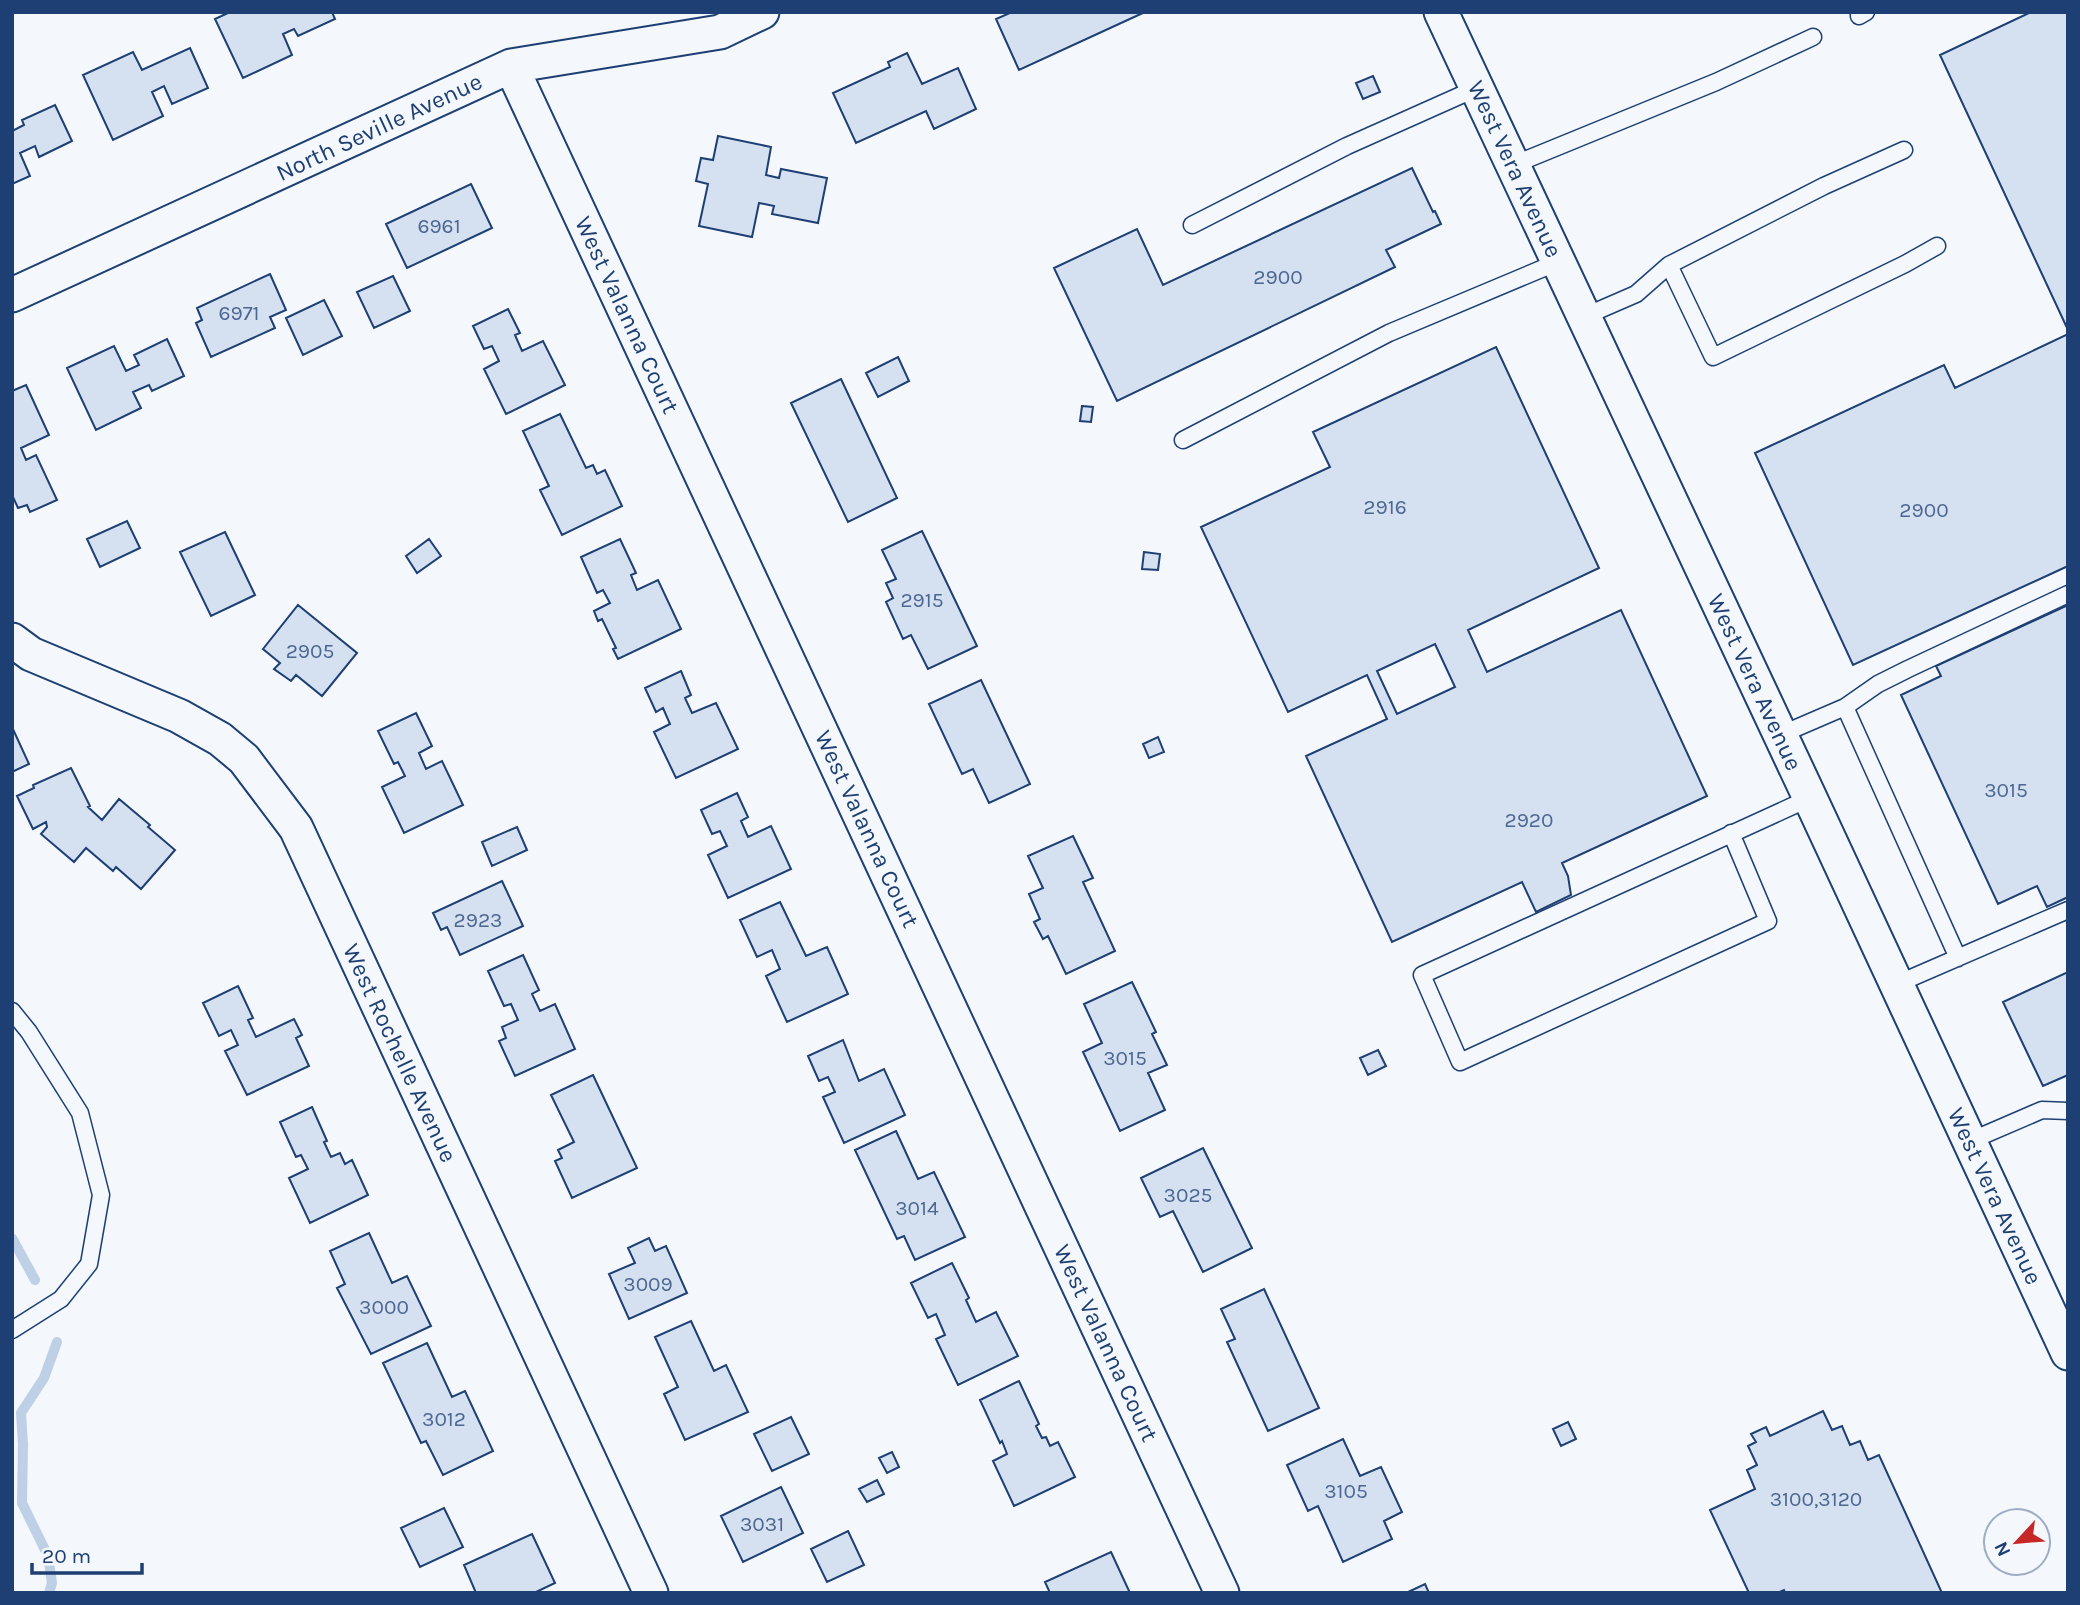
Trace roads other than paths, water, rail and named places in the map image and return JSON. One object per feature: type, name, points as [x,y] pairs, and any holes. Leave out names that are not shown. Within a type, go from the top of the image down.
[{"type":"street","name":"North Seville Avenue","points":[[12,295],[511,66],[720,32],[762,12]]},
{"type":"street","name":"West Vera Avenue","points":[[1441,12],[1811,798],[2068,1353]]},
{"type":"street","name":"West Valanna Court","points":[[511,66],[1222,1593]]},
{"type":"street","name":"West Rochelle Avenue","points":[[12,640],[32,654],[179,716],[220,739],[244,759],[296,828],[651,1593]]},
{"type":"lane","points":[[1513,165],[1716,82],[1813,37]]},
{"type":"lane","points":[[1192,225],[1348,146],[1478,88]]},
{"type":"lane","points":[[1583,317],[1636,294],[1669,265],[1824,186],[1904,149]]},
{"type":"lane","points":[[1669,265],[1713,357],[1937,246]]},
{"type":"lane","points":[[1183,440],[1389,333],[1558,262]]},
{"type":"lane","points":[[1780,735],[1844,707],[1878,684],[2068,594]]},
{"type":"lane","points":[[1844,707],[1958,958]]},
{"type":"lane","points":[[1731,833],[1768,921],[1460,1062],[1422,975],[1731,833],[1811,798]]},
{"type":"lane","points":[[1897,984],[2068,910]]},
{"type":"lane","points":[[12,1011],[29,1032],[80,1113],[101,1195],[89,1264],[61,1299],[12,1331]]},
{"type":"lane","points":[[1970,1141],[2042,1110],[2068,1111]]},
{"type":"waterway","points":[[12,1238],[35,1280]]},
{"type":"waterway","points":[[49,1593],[52,1583],[48,1556],[22,1503],[21,1413],[44,1378],[57,1342]]}]
